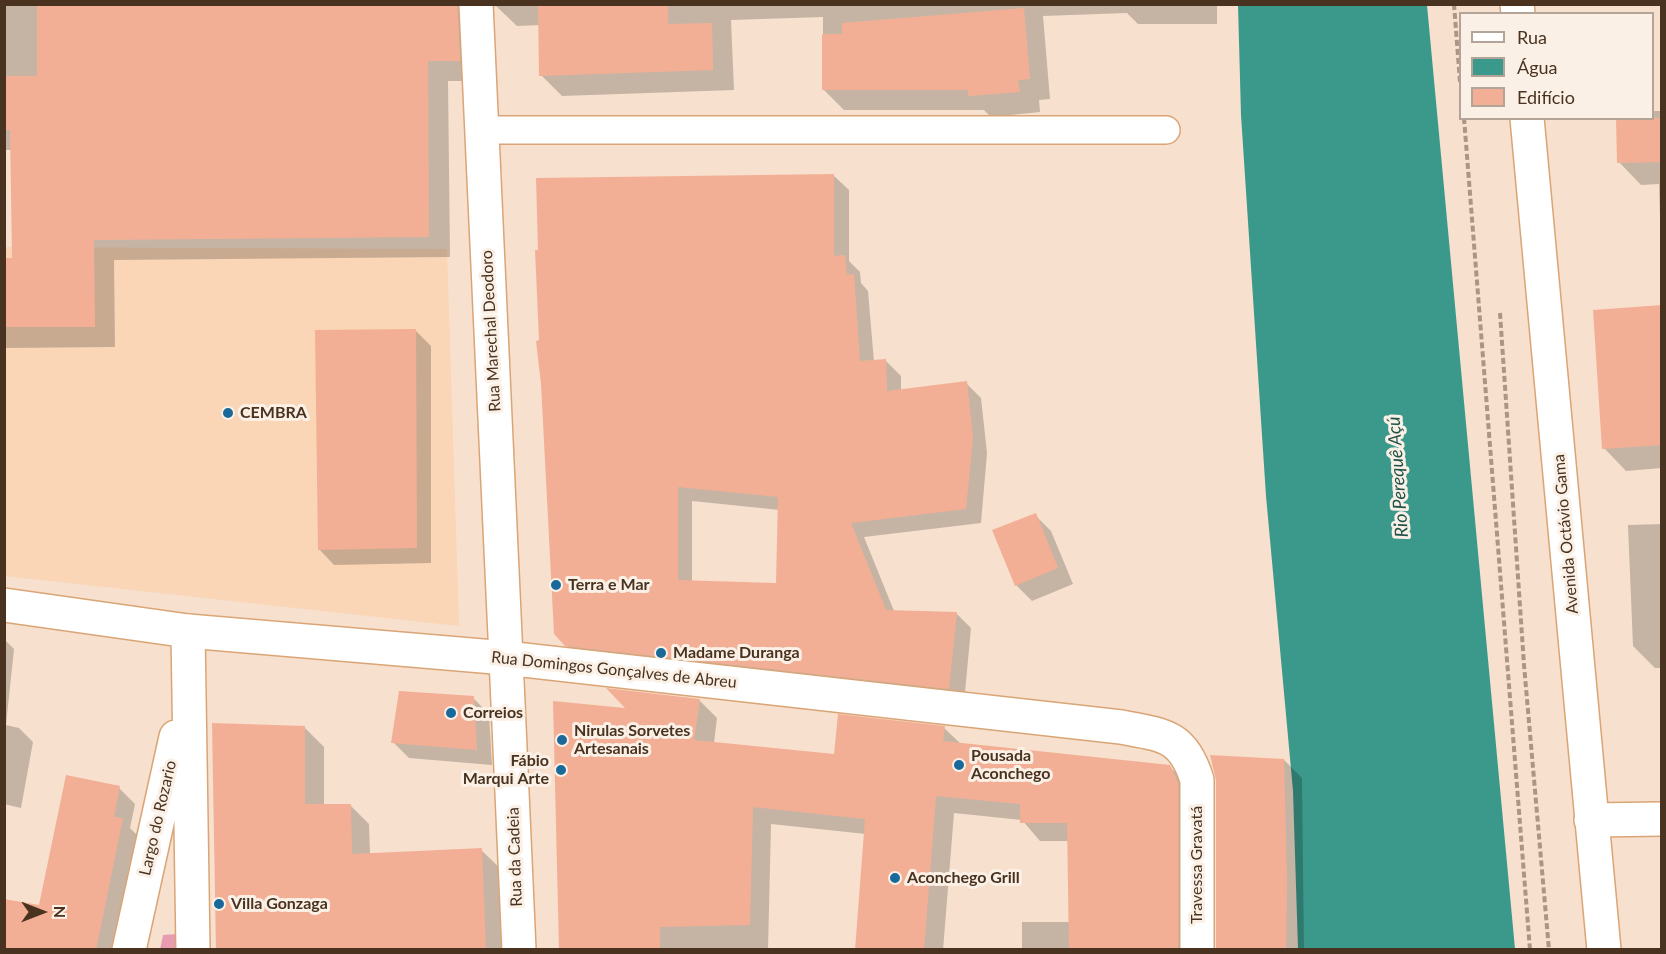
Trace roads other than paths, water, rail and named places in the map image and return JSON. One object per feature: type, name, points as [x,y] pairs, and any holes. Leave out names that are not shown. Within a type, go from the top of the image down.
[{"type":"street","name":"Rua Marechal Deodoro","points":[[476,4],[506,658]]},
{"type":"street","name":"Avenida Octávio Gama","points":[[1527,120],[1604,950]]},
{"type":"street","name":"Rua Domingos Gonçalves de Abreu","points":[[4,605],[188,631],[506,658],[1122,727],[1157,733],[1180,745],[1191,762],[1197,780]]},
{"type":"street","name":"Largo do Rozario","points":[[188,631],[193,950]]},
{"type":"street","name":"Rua da Cadeia","points":[[506,658],[519,950]]},
{"type":"street","name":"Largo do Rozario","points":[[129,950],[188,686]]},
{"type":"street","name":"Travessa Gravatá","points":[[1197,780],[1197,950]]},
{"type":"street","points":[[1591,820],[1662,819]]},
{"type":"lane","points":[[482,130],[1166,130]]},
{"type":"water","name":"Rio Perequê Açú","points":[[1238,5],[1427,5],[1515,949],[1298,949],[1293,791],[1266,496],[1241,115]]},
{"type":"place","name":"CEMBRA","points":[[228,413]]},
{"type":"place","name":"Terra e Mar","points":[[556,585]]},
{"type":"place","name":"Madame Duranga","points":[[661,653]]},
{"type":"place","name":"Correios","points":[[451,713]]},
{"type":"place","name":"Nirulas Sorvetes Artesanais","points":[[562,740]]},
{"type":"place","name":"Pousada Aconchego","points":[[959,765]]},
{"type":"place","name":"Fábio Marqui Arte","points":[[561,770]]},
{"type":"place","name":"Aconchego Grill","points":[[895,878]]},
{"type":"place","name":"Villa Gonzaga","points":[[219,904]]}]
